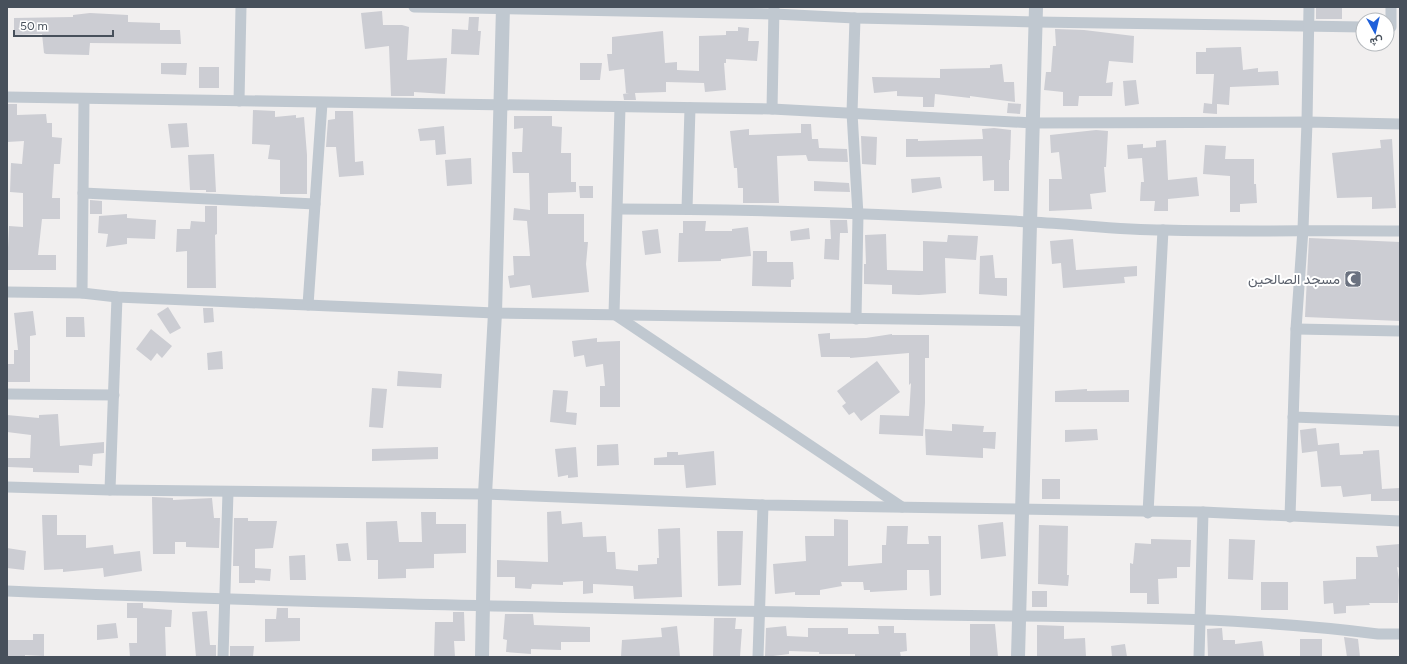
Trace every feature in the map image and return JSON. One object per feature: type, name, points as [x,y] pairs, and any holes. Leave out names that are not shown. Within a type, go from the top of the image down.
[{"type":"street","points":[[239,101],[241,7]]},
{"type":"street","points":[[414,7],[774,10],[855,18],[1355,27]]},
{"type":"street","points":[[1018,657],[1036,7]]},
{"type":"street","points":[[1290,517],[1292,417],[1303,230],[1309,7]]},
{"type":"street","points":[[482,657],[485,494],[495,313],[503,8]]},
{"type":"street","points":[[772,109],[774,10]]},
{"type":"street","points":[[855,18],[852,113],[858,215],[856,319]]},
{"type":"street","points":[[7,98],[772,109],[1033,123],[1307,122],[1400,124]]},
{"type":"street","points":[[82,293],[84,100]]},
{"type":"street","points":[[308,305],[322,103]]},
{"type":"street","points":[[614,314],[620,108]]},
{"type":"street","points":[[688,209],[690,108]]},
{"type":"street","points":[[83,193],[315,204]]},
{"type":"street","points":[[618,209],[688,209],[858,215],[1030,222],[1163,230],[1400,231]]},
{"type":"street","points":[[1148,513],[1163,230]]},
{"type":"street","points":[[7,292],[82,293],[118,297],[495,313],[1028,321]]},
{"type":"street","points":[[110,490],[118,297]]},
{"type":"street","points":[[614,314],[902,507]]},
{"type":"street","points":[[1296,329],[1400,331]]},
{"type":"street","points":[[7,394],[114,396]]},
{"type":"street","points":[[1292,417],[1400,421]]},
{"type":"street","points":[[7,487],[228,492],[485,494],[763,505],[1022,509],[1148,513],[1203,512],[1400,521]]},
{"type":"street","points":[[224,657],[228,492]]},
{"type":"street","points":[[758,657],[763,505]]},
{"type":"street","points":[[1200,657],[1203,512]]},
{"type":"street","points":[[7,591],[225,600],[483,607],[1200,619],[1378,634],[1400,634]]},
{"type":"building","points":[[1316,7],[1342,7],[1342,19],[1316,19]]},
{"type":"building","points":[[382,11],[383,25],[402,25],[409,27],[407,60],[447,58],[445,94],[414,92],[414,96],[391,96],[389,46],[365,49],[361,13]]},
{"type":"building","points":[[90,13],[128,15],[128,22],[160,23],[160,30],[180,30],[181,44],[90,43],[89,55],[46,54],[44,53],[42,34],[14,35],[14,18],[73,17],[73,15]]},
{"type":"building","points":[[469,17],[479,17],[478,31],[481,31],[479,55],[451,54],[452,29],[468,30]]},
{"type":"building","points":[[738,27],[749,28],[748,41],[759,41],[757,61],[726,59],[726,63],[724,63],[726,90],[705,92],[704,83],[666,82],[666,92],[635,93],[636,100],[624,100],[623,94],[629,93],[626,93],[624,69],[609,71],[607,54],[612,54],[612,37],[663,31],[665,63],[677,62],[677,70],[699,71],[699,36],[726,35],[726,31],[738,31]]},
{"type":"building","points":[[1055,29],[1084,30],[1134,36],[1133,63],[1109,61],[1106,83],[1113,82],[1112,96],[1079,96],[1078,106],[1063,106],[1063,92],[1044,90],[1046,72],[1051,72],[1053,46],[1056,46]]},
{"type":"building","points":[[1241,47],[1243,70],[1258,68],[1258,72],[1278,71],[1279,85],[1230,87],[1229,105],[1217,104],[1217,114],[1203,113],[1204,103],[1212,104],[1214,74],[1196,74],[1196,52],[1206,52],[1206,48]]},
{"type":"building","points":[[161,63],[187,63],[186,75],[161,74]]},
{"type":"building","points":[[580,63],[602,63],[600,80],[580,80]]},
{"type":"building","points":[[1002,64],[1004,82],[1014,82],[1015,102],[970,96],[970,98],[935,94],[934,107],[923,107],[923,97],[897,96],[897,91],[874,93],[872,77],[940,78],[940,69],[990,68],[990,65]]},
{"type":"building","points":[[199,67],[219,67],[219,88],[199,88]]},
{"type":"building","points":[[1136,80],[1139,104],[1125,106],[1123,81]]},
{"type":"building","points":[[1008,103],[1021,104],[1020,114],[1007,113]]},
{"type":"building","points":[[7,104],[17,104],[17,115],[46,114],[47,123],[52,123],[52,137],[62,138],[60,164],[54,164],[52,198],[60,198],[60,219],[42,219],[38,255],[56,255],[56,270],[7,270],[9,226],[23,227],[23,193],[10,192],[11,163],[22,164],[24,141],[7,142]]},
{"type":"building","points":[[253,110],[275,111],[275,117],[296,115],[296,118],[304,117],[307,155],[307,194],[280,194],[280,160],[268,159],[270,145],[252,144]]},
{"type":"building","points":[[335,111],[353,111],[355,162],[363,161],[364,175],[339,177],[336,147],[326,147],[328,120],[335,119]]},
{"type":"building","points":[[514,116],[552,116],[552,126],[562,127],[561,153],[571,153],[571,182],[576,182],[576,192],[548,193],[548,214],[584,214],[584,242],[588,242],[586,264],[589,292],[532,298],[530,285],[510,288],[508,276],[514,275],[513,256],[530,256],[527,221],[513,220],[514,208],[530,210],[529,173],[513,173],[512,152],[522,152],[523,128],[514,129]]},
{"type":"building","points":[[187,123],[189,147],[171,148],[168,124]]},
{"type":"building","points":[[801,124],[811,124],[812,139],[818,139],[819,148],[847,149],[848,162],[808,161],[806,155],[777,156],[779,203],[743,203],[743,188],[738,188],[737,168],[734,168],[730,131],[749,129],[749,135],[801,133]]},
{"type":"building","points":[[444,126],[446,154],[436,155],[435,140],[420,141],[418,129]]},
{"type":"building","points":[[994,128],[1011,130],[1009,191],[994,191],[994,180],[983,181],[982,156],[906,157],[906,139],[918,139],[918,141],[983,139],[982,129]]},
{"type":"building","points":[[1096,130],[1108,131],[1106,167],[1104,167],[1106,192],[1090,194],[1092,209],[1049,211],[1049,179],[1062,179],[1059,152],[1051,153],[1050,135]]},
{"type":"building","points":[[861,136],[877,137],[876,165],[862,164]]},
{"type":"building","points":[[1392,139],[1396,208],[1372,209],[1372,197],[1337,198],[1332,153],[1381,148],[1380,140]]},
{"type":"building","points":[[1166,140],[1168,180],[1197,177],[1199,196],[1168,199],[1168,211],[1154,211],[1155,201],[1140,201],[1141,182],[1144,182],[1142,158],[1128,159],[1127,145],[1143,144],[1143,148],[1156,147],[1156,141]]},
{"type":"building","points":[[1205,145],[1226,146],[1225,159],[1254,159],[1254,184],[1256,184],[1257,203],[1240,204],[1240,212],[1230,212],[1230,176],[1203,174]]},
{"type":"building","points":[[214,154],[216,192],[206,192],[206,190],[190,190],[188,155]]},
{"type":"building","points":[[471,158],[472,184],[447,186],[445,160]]},
{"type":"building","points":[[940,177],[942,188],[912,193],[911,179]]},
{"type":"building","points":[[814,181],[849,183],[850,192],[814,191]]},
{"type":"building","points":[[579,186],[593,186],[593,198],[580,198]]},
{"type":"building","points":[[90,200],[102,201],[102,214],[90,214]]},
{"type":"building","points":[[205,206],[217,206],[217,234],[215,235],[216,288],[187,288],[187,251],[176,252],[177,229],[190,229],[191,221],[205,222]]},
{"type":"building","points":[[127,214],[127,218],[156,220],[155,239],[127,238],[127,244],[106,247],[108,234],[98,233],[99,216]]},
{"type":"building","points":[[830,220],[847,220],[848,233],[840,233],[839,260],[824,259],[825,239],[831,239]]},
{"type":"building","points":[[683,221],[706,221],[705,231],[732,231],[732,229],[748,227],[751,256],[721,259],[721,261],[678,262],[679,233],[683,233]]},
{"type":"building","points":[[809,228],[810,239],[791,241],[790,231]]},
{"type":"building","points":[[658,229],[661,253],[645,255],[642,231]]},
{"type":"building","points":[[886,234],[887,270],[923,271],[923,241],[947,242],[948,235],[978,236],[976,260],[945,258],[946,293],[919,295],[892,294],[892,285],[864,284],[864,264],[866,264],[865,235]]},
{"type":"building","name":"مسجد الصالحين","points":[[1309,238],[1400,242],[1400,321],[1305,317]]},
{"type":"building","points":[[1073,239],[1076,270],[1137,266],[1137,276],[1124,277],[1125,283],[1063,288],[1061,263],[1052,264],[1050,241]]},
{"type":"building","points":[[753,251],[767,251],[767,262],[793,262],[794,279],[791,280],[791,287],[752,286]]},
{"type":"building","points":[[993,255],[995,278],[1007,278],[1007,296],[979,294],[980,256]]},
{"type":"building","points":[[168,307],[181,328],[170,334],[157,314]]},
{"type":"building","points":[[203,308],[213,308],[214,322],[204,323]]},
{"type":"building","points":[[33,311],[36,335],[30,336],[30,382],[7,382],[7,364],[14,364],[14,350],[18,350],[14,313]]},
{"type":"building","points":[[66,317],[84,317],[85,337],[66,337]]},
{"type":"building","points":[[151,329],[172,346],[162,358],[157,353],[151,361],[136,349]]},
{"type":"building","points":[[830,333],[830,339],[866,338],[892,334],[929,335],[929,358],[925,358],[923,436],[879,434],[880,415],[909,416],[911,383],[909,385],[909,353],[850,358],[821,357],[818,334]]},
{"type":"building","points":[[597,338],[597,342],[620,341],[620,407],[600,407],[600,386],[605,386],[603,364],[586,367],[584,355],[574,357],[572,341]]},
{"type":"building","points":[[222,351],[223,369],[208,370],[207,353]]},
{"type":"building","points":[[877,361],[900,392],[861,421],[854,412],[849,415],[842,406],[846,403],[837,391]]},
{"type":"building","points":[[398,371],[442,374],[441,388],[397,386]]},
{"type":"building","points":[[372,388],[387,389],[383,428],[369,427]]},
{"type":"building","points":[[1087,389],[1087,391],[1129,390],[1129,402],[1055,402],[1055,391]]},
{"type":"building","points":[[553,390],[568,391],[566,412],[577,413],[576,425],[550,422]]},
{"type":"building","points":[[58,414],[60,446],[104,442],[104,453],[93,454],[92,466],[79,465],[79,473],[33,472],[33,468],[8,467],[8,458],[30,458],[31,435],[7,432],[7,415],[39,418],[39,415]]},
{"type":"building","points":[[952,424],[984,426],[983,432],[996,432],[995,449],[983,448],[983,458],[926,455],[925,429],[952,431]]},
{"type":"building","points":[[1316,428],[1318,445],[1339,443],[1340,455],[1363,454],[1363,451],[1379,450],[1382,489],[1400,488],[1400,501],[1371,501],[1371,494],[1343,497],[1341,486],[1321,487],[1317,451],[1302,453],[1300,430]]},
{"type":"building","points":[[1097,429],[1098,440],[1065,442],[1065,430]]},
{"type":"building","points":[[618,444],[619,465],[597,466],[597,445]]},
{"type":"building","points":[[438,447],[438,459],[372,461],[372,449]]},
{"type":"building","points":[[576,447],[578,477],[568,478],[568,475],[558,477],[555,449]]},
{"type":"building","points":[[714,451],[716,485],[686,488],[684,465],[654,465],[654,458],[667,457],[667,452],[678,452],[678,455]]},
{"type":"building","points":[[1042,479],[1060,479],[1060,499],[1042,499]]},
{"type":"building","points":[[152,497],[173,498],[173,500],[212,498],[214,518],[220,518],[219,548],[186,547],[186,542],[175,542],[175,554],[153,554]]},
{"type":"building","points":[[561,511],[562,524],[582,522],[583,537],[606,536],[607,552],[615,552],[616,569],[638,571],[638,565],[657,564],[657,558],[659,558],[658,529],[680,528],[682,597],[634,599],[633,586],[593,584],[593,593],[583,594],[583,581],[563,582],[563,585],[532,584],[531,589],[515,588],[515,577],[497,577],[497,560],[548,562],[547,512]]},
{"type":"building","points":[[421,512],[436,512],[436,524],[466,524],[466,553],[434,554],[434,568],[406,569],[406,578],[378,579],[378,560],[367,560],[366,522],[397,521],[399,542],[422,542]]},
{"type":"building","points":[[42,515],[57,515],[57,535],[86,535],[86,548],[113,545],[114,554],[140,551],[142,571],[104,577],[103,568],[63,572],[63,569],[44,570]]},
{"type":"building","points":[[234,518],[248,518],[248,521],[277,521],[273,548],[255,549],[255,568],[271,569],[270,581],[255,580],[255,583],[239,583],[239,566],[233,566]]},
{"type":"building","points":[[834,519],[848,520],[848,566],[882,563],[882,545],[886,545],[887,526],[908,526],[907,544],[929,544],[928,536],[941,536],[941,595],[930,596],[929,570],[907,570],[907,590],[870,592],[870,590],[864,590],[863,582],[841,582],[842,586],[820,590],[820,595],[795,595],[795,592],[775,594],[773,564],[806,561],[805,536],[834,536]]},
{"type":"building","points":[[1003,522],[1006,556],[981,559],[978,525]]},
{"type":"building","points":[[1039,525],[1068,526],[1068,586],[1038,584]]},
{"type":"building","points":[[717,531],[743,531],[741,585],[718,586]]},
{"type":"building","points":[[1151,539],[1191,540],[1190,567],[1177,567],[1177,578],[1158,579],[1159,604],[1147,604],[1147,593],[1130,593],[1130,563],[1133,564],[1135,543],[1151,544]]},
{"type":"building","points":[[1229,539],[1255,540],[1253,580],[1228,579]]},
{"type":"building","points":[[348,543],[351,561],[338,561],[336,544]]},
{"type":"building","points":[[1400,544],[1400,568],[1397,567],[1399,580],[1398,603],[1369,603],[1370,605],[1346,606],[1346,613],[1334,614],[1333,603],[1324,604],[1323,581],[1356,579],[1356,557],[1378,557],[1376,546]]},
{"type":"building","points":[[7,548],[26,551],[24,570],[7,568]]},
{"type":"building","points":[[305,555],[306,580],[290,580],[289,556]]},
{"type":"building","points":[[1261,582],[1288,582],[1288,610],[1261,610]]},
{"type":"building","points":[[1032,591],[1047,591],[1047,607],[1032,607]]},
{"type":"building","points":[[127,603],[143,603],[143,608],[172,610],[171,627],[165,627],[166,657],[130,657],[129,643],[137,643],[137,618],[127,618]]},
{"type":"building","points":[[277,608],[288,608],[288,618],[300,618],[300,641],[265,642],[265,619],[276,619]]},
{"type":"building","points":[[207,611],[210,645],[216,645],[216,657],[196,657],[192,612]]},
{"type":"building","points":[[453,612],[464,612],[465,641],[454,641],[455,657],[434,657],[435,622],[453,622]]},
{"type":"building","points":[[505,614],[533,614],[534,625],[590,627],[590,642],[561,642],[561,650],[531,649],[531,654],[506,652],[507,640],[503,639]]},
{"type":"building","points":[[714,618],[736,618],[735,629],[742,629],[740,657],[713,657]]},
{"type":"building","points":[[116,623],[118,638],[97,640],[97,625]]},
{"type":"building","points":[[970,624],[995,624],[998,657],[970,657]]},
{"type":"building","points":[[1037,625],[1064,626],[1064,639],[1085,638],[1086,657],[1037,657]]},
{"type":"building","points":[[677,626],[680,657],[621,657],[622,640],[662,637],[661,628]]},
{"type":"building","points":[[786,626],[787,636],[808,637],[808,628],[848,628],[848,634],[879,634],[878,626],[894,626],[894,633],[906,633],[907,651],[900,652],[901,657],[855,656],[855,654],[819,654],[819,652],[789,651],[789,654],[765,657],[766,628]]},
{"type":"building","points":[[1222,628],[1223,640],[1235,640],[1235,644],[1262,641],[1264,657],[1208,657],[1207,629]]},
{"type":"building","points":[[33,634],[44,634],[44,656],[25,655],[25,657],[7,657],[7,640],[33,640]]},
{"type":"building","points":[[1344,637],[1358,639],[1360,657],[1347,657]]},
{"type":"building","points":[[1300,639],[1322,639],[1322,657],[1300,657]]},
{"type":"building","points":[[1125,644],[1127,657],[1112,657],[1111,646]]},
{"type":"building","points":[[230,646],[254,646],[253,657],[230,657]]},
{"type":"place","name":"مسجد الصالحين","points":[[1353,279]]}]
